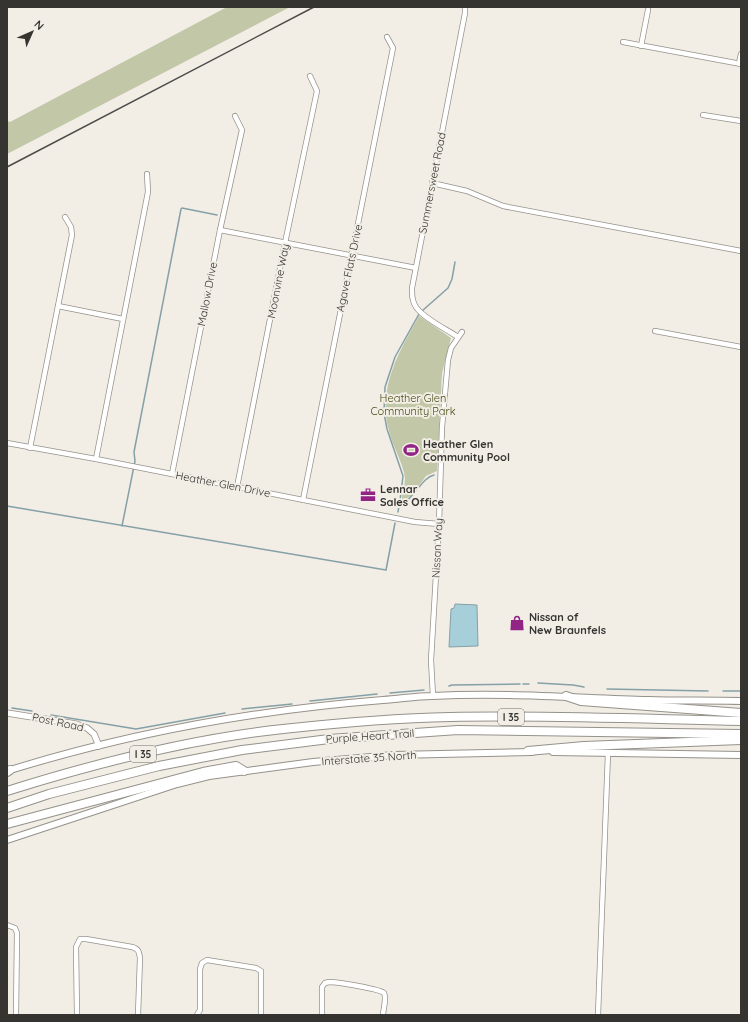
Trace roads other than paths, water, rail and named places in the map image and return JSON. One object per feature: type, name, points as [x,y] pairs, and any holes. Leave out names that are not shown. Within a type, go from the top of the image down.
[{"type":"highway","points":[[566,696],[581,702],[741,713]]},
{"type":"highway","name":"Purple Heart Trail","points":[[7,791],[73,771],[155,751],[282,729],[374,721],[450,717],[741,721]]},
{"type":"highway","name":"Purple Heart Trail","points":[[7,808],[49,794],[159,766],[242,750],[329,738],[466,730],[741,734]]},
{"type":"highway","points":[[528,752],[584,746],[741,740]]},
{"type":"highway","points":[[7,824],[202,772],[236,766],[244,771]]},
{"type":"main road","points":[[8,771],[168,729],[216,720],[326,705],[433,696],[477,694],[647,700],[741,701]]},
{"type":"main road","name":"Interstate 35 North","points":[[7,840],[177,784],[209,776],[313,762],[394,755],[528,752],[741,755]]},
{"type":"street","name":"Summersweet Road","points":[[458,337],[425,316],[418,309],[412,298],[412,288],[466,7]]},
{"type":"street","points":[[642,46],[648,10]]},
{"type":"street","name":"Agave Flats Drive","points":[[303,500],[393,48],[387,37]]},
{"type":"street","points":[[623,42],[740,64],[741,54]]},
{"type":"street","name":"Moonvine Way","points":[[237,487],[285,243],[317,91],[310,76]]},
{"type":"street","points":[[703,115],[741,121]]},
{"type":"street","name":"Mallow Drive","points":[[172,474],[220,230],[242,130],[235,116]]},
{"type":"street","points":[[96,459],[148,192],[147,174]]},
{"type":"street","points":[[432,183],[467,191],[503,206],[741,251]]},
{"type":"street","points":[[30,448],[72,235],[71,227],[65,217]]},
{"type":"street","points":[[220,230],[416,268]]},
{"type":"street","points":[[58,306],[123,320]]},
{"type":"street","name":"Nissan Way","points":[[433,696],[431,660],[439,524],[442,427],[448,360],[452,348],[462,332]]},
{"type":"street","points":[[655,332],[741,347]]},
{"type":"street","name":"Heather Glen Drive","points":[[7,443],[96,459],[415,522],[439,524]]},
{"type":"street","name":"Post Road","points":[[7,713],[68,722],[87,728],[94,734],[99,746]]},
{"type":"street","points":[[598,1015],[608,753]]},
{"type":"street","points":[[7,925],[15,928],[17,933],[16,1015]]},
{"type":"street","points":[[77,1015],[76,947],[80,939],[86,938],[132,947],[139,951],[138,1015]]},
{"type":"street","points":[[197,1015],[200,1010],[200,969],[203,962],[210,960],[256,968],[261,971],[261,1015]]},
{"type":"street","points":[[322,1015],[322,987],[325,983],[329,982],[380,991],[384,996],[383,1015]]},
{"type":"water","points":[[455,604],[477,605],[478,646],[449,647],[451,609],[454,608]]},
{"type":"waterway","points":[[122,526],[135,461],[134,452],[181,209],[217,215]]},
{"type":"waterway","points":[[422,311],[448,288],[452,279],[455,262]]},
{"type":"waterway","points":[[398,512],[403,476],[387,429],[384,413],[385,387],[395,357],[419,314]]},
{"type":"waterway","points":[[399,505],[405,502],[425,480],[434,475]]},
{"type":"waterway","points":[[7,506],[386,570],[395,523]]},
{"type":"waterway","points":[[538,683],[584,687]]},
{"type":"waterway","points":[[449,686],[520,684]]},
{"type":"waterway","points":[[523,684],[529,684]]},
{"type":"waterway","points":[[607,689],[708,691]]},
{"type":"waterway","points":[[390,693],[424,690]]},
{"type":"waterway","points":[[723,691],[741,691]]},
{"type":"waterway","points":[[310,701],[377,694]]},
{"type":"waterway","points":[[242,709],[292,704]]},
{"type":"waterway","points":[[12,708],[32,711]]},
{"type":"waterway","points":[[51,715],[136,729],[225,713]]},
{"type":"railway","points":[[7,167],[314,7]]},
{"type":"place","name":"Heather Glen Community Pool","points":[[411,450]]},
{"type":"place","name":"Lennar Sales Office","points":[[368,495]]},
{"type":"place","name":"Nissan of New Braunfels","points":[[517,623]]},
{"type":"park label","name":"Heather Glen Community Park","points":[[413,404]]}]
